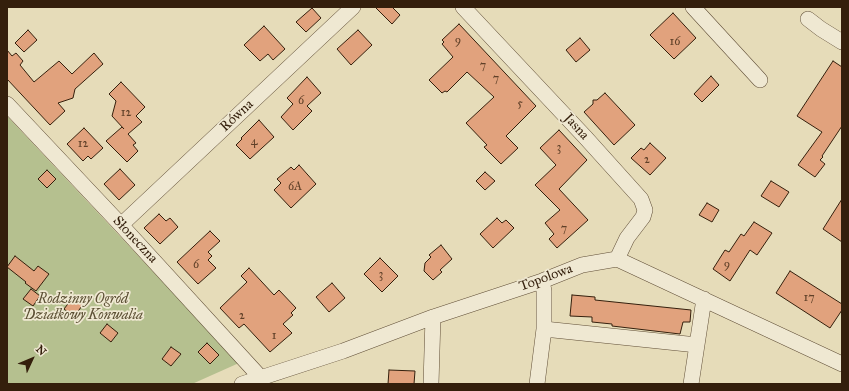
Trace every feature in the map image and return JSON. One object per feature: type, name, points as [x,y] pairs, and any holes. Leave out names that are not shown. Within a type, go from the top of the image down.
[{"type":"street","name":"Równa","points":[[121,225],[353,7]]},
{"type":"street","name":"Jasna","points":[[463,7],[581,132],[641,199],[645,210],[643,218],[627,238],[618,259]]},
{"type":"street","points":[[693,7],[760,80]]},
{"type":"street","points":[[808,19],[842,42]]},
{"type":"street","name":"Słoneczna","points":[[7,104],[121,225],[261,378]]},
{"type":"street","name":"Topolowa","points":[[242,384],[342,351],[433,317],[542,281],[582,265],[618,259]]},
{"type":"street","points":[[618,259],[842,364]]},
{"type":"street","points":[[537,384],[544,329],[544,291],[542,281]]},
{"type":"street","points":[[691,384],[704,299]]},
{"type":"street","points":[[431,384],[433,317]]},
{"type":"street","points":[[544,329],[697,344]]},
{"type":"green space","name":"Rodzinny Ogród Działkowy Konwalia","points":[[7,116],[239,363],[192,384],[7,384]]},
{"type":"building","points":[[375,7],[392,7],[400,15],[392,24]]},
{"type":"building","points":[[312,8],[321,18],[306,32],[296,22]]},
{"type":"building","points":[[673,13],[696,38],[674,59],[650,35]]},
{"type":"building","points":[[459,24],[536,106],[506,136],[518,148],[501,164],[484,147],[487,145],[466,123],[494,97],[467,72],[447,92],[445,91],[442,93],[429,80],[453,57],[442,44],[444,42],[442,40]]},
{"type":"building","points":[[264,26],[285,49],[273,60],[268,54],[260,61],[244,45]]},
{"type":"building","points":[[28,30],[37,40],[24,52],[15,43]]},
{"type":"building","points":[[358,30],[372,45],[351,65],[337,49]]},
{"type":"building","points":[[580,38],[590,50],[576,62],[566,50]]},
{"type":"building","points":[[7,50],[12,56],[16,53],[23,61],[20,65],[34,82],[59,61],[72,74],[94,53],[103,64],[75,89],[73,98],[58,103],[65,111],[50,125],[7,79]]},
{"type":"building","points":[[833,61],[842,67],[842,126],[822,156],[823,157],[820,160],[825,164],[815,177],[798,165],[822,132],[797,116]]},
{"type":"building","points":[[711,76],[719,85],[702,102],[694,94]]},
{"type":"building","points":[[307,77],[321,93],[307,106],[312,111],[293,130],[281,117],[293,104],[287,98]]},
{"type":"building","points":[[121,82],[145,107],[136,116],[142,122],[128,134],[136,143],[133,145],[138,151],[127,162],[106,141],[122,127],[124,129],[112,116],[116,101],[109,94]]},
{"type":"building","points":[[605,93],[635,125],[614,145],[584,112],[593,104],[593,100],[597,100]]},
{"type":"building","points":[[259,120],[274,137],[250,159],[236,145]]},
{"type":"building","points":[[84,128],[103,148],[91,159],[88,156],[83,161],[67,144]]},
{"type":"building","points":[[559,130],[587,160],[559,189],[588,220],[557,248],[549,239],[554,234],[545,223],[560,210],[535,185],[556,165],[540,148]]},
{"type":"building","points":[[650,143],[666,158],[650,175],[631,158],[641,148],[644,150]]},
{"type":"building","points":[[299,165],[316,184],[291,208],[274,190],[281,183],[277,179],[291,167],[294,170]]},
{"type":"building","points":[[120,169],[135,185],[119,200],[104,184]]},
{"type":"building","points":[[47,170],[56,179],[47,188],[38,179]]},
{"type":"building","points":[[485,172],[495,181],[485,190],[476,181]]},
{"type":"building","points":[[771,181],[789,192],[779,207],[761,196]]},
{"type":"building","points":[[842,199],[842,242],[823,229]]},
{"type":"building","points":[[707,203],[719,210],[712,222],[699,215]]},
{"type":"building","points":[[159,214],[166,221],[170,218],[178,227],[160,244],[144,228]]},
{"type":"building","points":[[497,218],[502,223],[506,220],[514,228],[493,248],[480,234]]},
{"type":"building","points":[[754,222],[772,233],[757,255],[750,250],[730,281],[713,269],[725,250],[729,252],[741,234],[744,236]]},
{"type":"building","points":[[210,231],[220,241],[208,252],[212,256],[208,260],[216,268],[198,284],[177,262]]},
{"type":"building","points":[[441,245],[452,259],[440,270],[442,272],[433,280],[424,271],[425,263],[431,257],[429,255]]},
{"type":"building","points":[[15,256],[34,271],[38,266],[49,274],[36,291],[7,267]]},
{"type":"building","points":[[380,258],[398,276],[382,292],[364,274]]},
{"type":"building","points":[[249,268],[274,295],[279,290],[296,308],[291,313],[293,315],[283,324],[292,333],[270,352],[244,324],[239,328],[220,308],[247,282],[241,276]]},
{"type":"building","points":[[790,271],[842,304],[842,310],[830,328],[776,293]]},
{"type":"building","points":[[332,283],[345,298],[329,312],[316,297]]},
{"type":"building","points":[[31,289],[40,296],[33,306],[23,299]]},
{"type":"building","points":[[572,295],[595,297],[595,300],[691,310],[690,322],[683,322],[680,334],[612,326],[612,324],[592,322],[592,317],[570,316]]},
{"type":"building","points":[[74,296],[84,303],[74,317],[64,309]]},
{"type":"building","points":[[107,324],[118,333],[111,342],[100,333]]},
{"type":"building","points":[[207,343],[219,355],[210,364],[198,352]]},
{"type":"building","points":[[171,347],[181,354],[171,366],[162,359]]},
{"type":"building","points":[[389,370],[415,371],[414,384],[388,384]]}]
